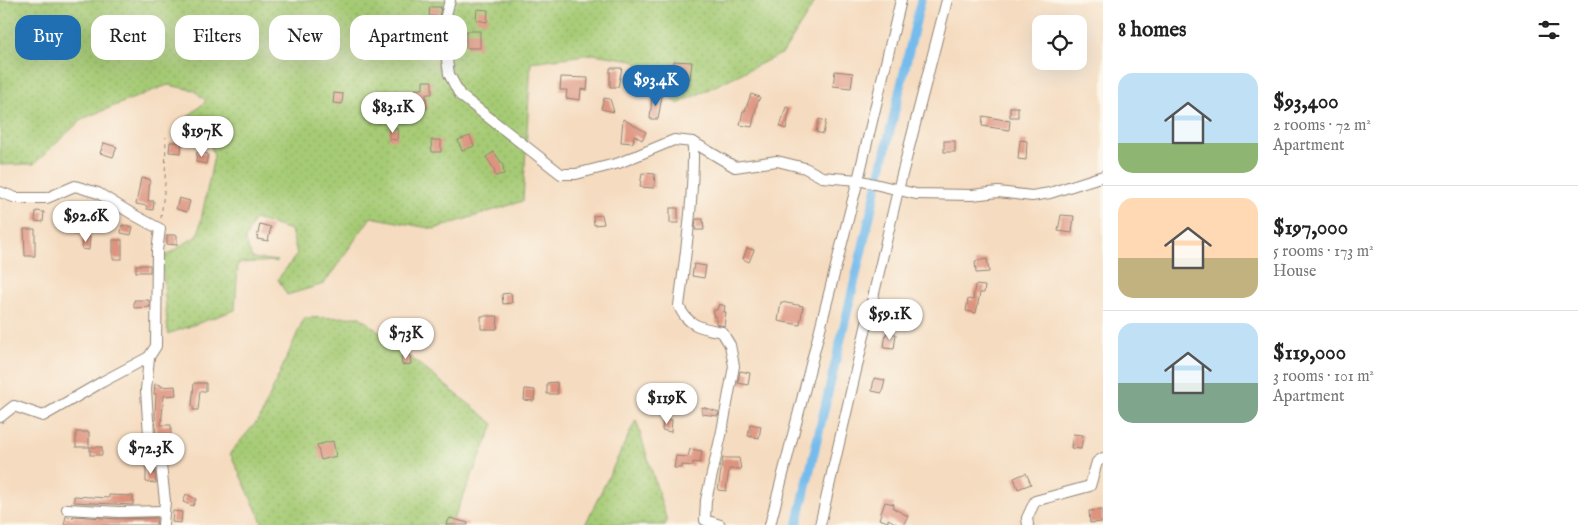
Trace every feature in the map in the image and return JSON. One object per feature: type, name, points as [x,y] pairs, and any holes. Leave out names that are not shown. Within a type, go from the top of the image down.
[{"type":"street","points":[[450,0],[446,16],[445,46],[449,74],[460,95],[560,174],[576,174],[619,163],[674,140],[693,142],[735,167],[777,161],[805,168],[822,177],[860,181],[916,194],[972,195],[998,192],[1032,196],[1050,193],[1103,176]]},
{"type":"street","points":[[770,525],[860,181],[901,0]]},
{"type":"street","points":[[820,525],[896,189],[947,0]]},
{"type":"street","points":[[693,142],[688,231],[679,306],[683,316],[691,323],[722,332],[730,345],[734,366],[726,415],[706,500],[704,522],[720,525]]},
{"type":"street","points":[[0,192],[16,198],[47,198],[75,186],[98,193],[160,229],[157,251],[156,346],[149,357],[146,390],[149,435],[161,465],[165,501],[163,525]]},
{"type":"street","points":[[0,417],[14,406],[43,416],[149,357]]},
{"type":"street","points":[[1028,525],[1028,518],[1035,501],[1090,486],[1097,462],[1103,458]]},
{"type":"street","points":[[67,509],[119,512],[164,511]]},
{"type":"path","points":[[160,229],[165,183],[166,137]]},
{"type":"green space","points":[[0,0],[816,0],[783,53],[678,104],[633,60],[593,54],[531,62],[523,201],[434,229],[371,217],[324,284],[287,295],[278,279],[297,254],[291,230],[254,219],[245,240],[252,258],[278,261],[238,263],[235,310],[168,334],[162,258],[198,235],[214,156],[207,134],[185,119],[206,101],[194,90],[168,85],[82,119],[34,164],[0,165]]},
{"type":"green space","points":[[360,317],[494,424],[451,525],[266,525],[262,522],[230,453],[260,418],[304,318]]},
{"type":"green space","points":[[636,420],[667,521],[665,525],[585,525]]},
{"type":"building","points":[[430,7],[441,7],[439,15],[429,15]]},
{"type":"building","points":[[477,9],[488,10],[487,22],[476,20]]},
{"type":"building","points":[[467,31],[480,31],[480,48],[467,48]]},
{"type":"building","points":[[674,61],[692,62],[690,79],[687,79],[686,89],[678,87],[679,83],[669,83],[669,74],[673,74]]},
{"type":"building","points":[[610,68],[622,68],[618,87],[610,87]]},
{"type":"building","points":[[835,71],[853,73],[851,88],[833,86]]},
{"type":"building","points":[[561,77],[588,78],[587,90],[581,89],[580,100],[566,98],[567,90],[560,90]]},
{"type":"building","points":[[423,81],[432,81],[432,94],[426,94],[427,109],[419,110],[419,99],[414,99],[415,89],[423,89]]},
{"type":"building","points":[[334,93],[343,94],[342,104],[333,103]]},
{"type":"building","points":[[751,94],[760,97],[752,127],[740,125],[743,111],[745,111]]},
{"type":"building","points":[[652,95],[662,96],[658,119],[650,119]]},
{"type":"building","points":[[604,98],[610,99],[614,112],[601,109]]},
{"type":"building","points":[[786,107],[790,108],[786,129],[780,127]]},
{"type":"building","points":[[1010,107],[1018,107],[1018,117],[1010,117]]},
{"type":"building","points":[[983,116],[1010,121],[1009,130],[982,126]]},
{"type":"building","points":[[623,119],[646,132],[642,140],[634,135],[633,143],[621,142]]},
{"type":"building","points":[[819,119],[826,121],[823,134],[816,132]]},
{"type":"building","points":[[389,128],[398,129],[397,140],[389,139]]},
{"type":"building","points":[[470,136],[474,146],[462,151],[458,140]]},
{"type":"building","points":[[431,140],[441,140],[441,152],[432,152]]},
{"type":"building","points":[[1020,140],[1027,141],[1026,160],[1018,159]]},
{"type":"building","points":[[944,141],[955,141],[955,152],[944,152]]},
{"type":"building","points":[[170,142],[182,142],[181,153],[169,152]]},
{"type":"building","points":[[104,143],[117,147],[113,157],[100,153]]},
{"type":"building","points":[[197,152],[208,154],[206,164],[196,162]]},
{"type":"building","points":[[494,152],[503,165],[504,174],[495,176],[494,169],[486,157]]},
{"type":"building","points":[[642,173],[655,174],[654,188],[640,187]]},
{"type":"building","points":[[141,178],[150,179],[148,201],[154,201],[153,210],[147,209],[147,206],[136,204]]},
{"type":"building","points":[[179,198],[190,201],[187,212],[176,209]]},
{"type":"building","points":[[670,208],[678,208],[678,223],[670,223]]},
{"type":"building","points":[[36,211],[44,212],[43,222],[35,221]]},
{"type":"building","points":[[78,214],[85,214],[84,233],[76,233]]},
{"type":"building","points":[[602,215],[604,224],[594,225],[593,216]]},
{"type":"building","points":[[1061,215],[1074,216],[1072,233],[1058,231]]},
{"type":"building","points":[[696,219],[703,219],[704,230],[695,230]]},
{"type":"building","points":[[260,224],[271,227],[268,241],[257,239]]},
{"type":"building","points":[[122,225],[133,227],[131,235],[121,233]]},
{"type":"building","points":[[24,229],[35,229],[35,256],[25,256]]},
{"type":"building","points":[[83,235],[90,236],[89,250],[82,249]]},
{"type":"building","points":[[167,235],[177,235],[177,245],[167,244]]},
{"type":"building","points":[[113,240],[122,240],[122,259],[113,259]]},
{"type":"building","points":[[747,248],[754,250],[749,262],[743,259]]},
{"type":"building","points":[[987,259],[989,272],[976,273],[975,261]]},
{"type":"building","points":[[694,264],[706,266],[704,278],[692,276]]},
{"type":"building","points":[[136,265],[150,265],[150,272],[136,272]]},
{"type":"building","points":[[975,285],[985,286],[984,293],[980,293],[976,313],[966,311],[968,299],[973,300]]},
{"type":"building","points":[[511,293],[512,303],[503,304],[502,294]]},
{"type":"building","points":[[134,300],[149,300],[150,307],[134,308]]},
{"type":"building","points":[[781,302],[803,306],[800,325],[778,321]]},
{"type":"building","points":[[719,304],[725,306],[724,326],[716,324],[716,317],[713,316],[714,310],[717,310]]},
{"type":"building","points":[[481,316],[498,316],[497,329],[481,329]]},
{"type":"building","points":[[886,333],[896,334],[894,349],[884,348]]},
{"type":"building","points":[[410,355],[411,364],[402,365],[401,356]]},
{"type":"building","points":[[740,371],[750,373],[748,385],[738,383]]},
{"type":"building","points":[[874,378],[885,380],[882,393],[872,391]]},
{"type":"building","points":[[557,382],[558,394],[547,394],[547,383]]},
{"type":"building","points":[[194,383],[206,383],[206,391],[200,391],[198,410],[193,410],[192,406]]},
{"type":"building","points":[[155,384],[161,385],[161,387],[175,386],[176,395],[164,396],[161,425],[171,425],[171,441],[178,440],[178,448],[163,449],[162,438],[158,438],[156,434]]},
{"type":"building","points":[[525,389],[535,390],[534,401],[524,400]]},
{"type":"building","points":[[702,407],[719,412],[718,416],[702,414]]},
{"type":"building","points":[[663,418],[672,420],[671,432],[662,430]]},
{"type":"building","points":[[750,424],[761,426],[759,438],[748,436]]},
{"type":"building","points":[[76,432],[89,432],[89,447],[76,447]]},
{"type":"building","points":[[1073,434],[1083,435],[1081,449],[1071,448]]},
{"type":"building","points":[[333,441],[336,456],[321,460],[317,445]]},
{"type":"building","points":[[90,447],[102,447],[102,455],[90,455]]},
{"type":"building","points":[[690,449],[702,451],[700,463],[693,462],[693,466],[682,465],[682,468],[674,468],[676,456],[688,457]]},
{"type":"building","points":[[723,458],[739,458],[741,469],[729,469],[726,491],[718,490]]},
{"type":"building","points":[[146,467],[154,467],[156,483],[146,482]]},
{"type":"building","points":[[1026,473],[1031,484],[1018,489],[1014,478]]},
{"type":"building","points":[[186,494],[196,499],[193,506],[183,502]]},
{"type":"building","points":[[109,495],[133,496],[133,505],[74,502],[74,496],[109,498]]},
{"type":"building","points":[[885,502],[894,504],[893,508],[908,516],[903,525],[888,519],[888,522],[879,519]]},
{"type":"building","points":[[1102,510],[1103,522],[1090,523],[1089,511]]},
{"type":"building","points":[[173,511],[182,512],[181,523],[172,522]]},
{"type":"building","points":[[66,516],[73,518],[73,516],[119,519],[157,518],[156,525],[64,525]]},
{"type":"building","points":[[450,518],[468,523],[468,525],[446,525]]},
{"type":"waterway","points":[[797,525],[921,0]]}]
